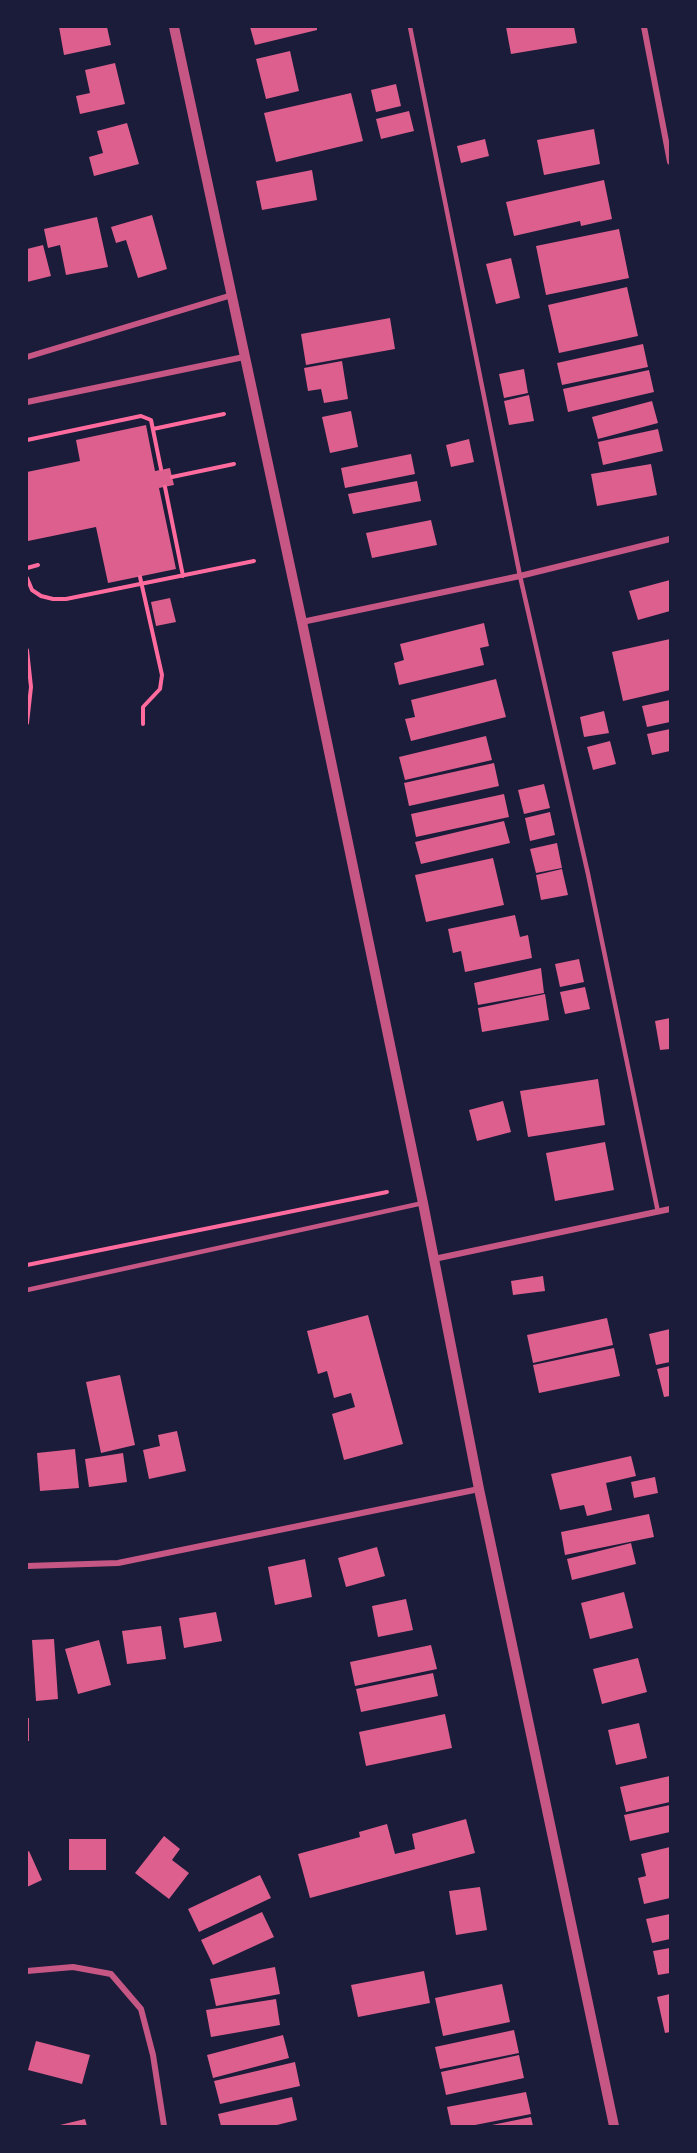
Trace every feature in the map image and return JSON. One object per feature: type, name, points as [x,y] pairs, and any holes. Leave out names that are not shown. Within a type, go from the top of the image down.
[{"type":"street","points":[[174,27],[302,622],[423,1203],[478,1489],[614,2126]]},
{"type":"street","points":[[644,27],[670,162]]},
{"type":"street","points":[[27,357],[232,295]]},
{"type":"street","points":[[27,402],[244,357]]},
{"type":"street","points":[[302,622],[520,576],[670,539]]},
{"type":"street","points":[[434,1259],[670,1209]]},
{"type":"street","points":[[27,1566],[118,1563],[478,1489]]},
{"type":"street","points":[[27,1971],[73,1967],[111,1974],[141,2009],[153,2055],[164,2126]]},
{"type":"lane","points":[[410,27],[520,576],[588,874],[658,1212]]},
{"type":"lane","points":[[27,1290],[423,1203]]},
{"type":"path","points":[[153,429],[224,414]]},
{"type":"path","points":[[27,440],[141,416],[151,420],[161,469]]},
{"type":"path","points":[[172,477],[234,464]]},
{"type":"path","points":[[165,487],[183,576]]},
{"type":"path","points":[[27,578],[32,590],[53,599],[88,596],[254,561]]},
{"type":"path","points":[[27,568],[38,565]]},
{"type":"path","points":[[140,577],[162,675],[160,688],[143,707],[143,724]]},
{"type":"path","points":[[27,650],[31,687],[27,723]]},
{"type":"path","points":[[27,1265],[387,1191]]},
{"type":"building","points":[[59,27],[107,27],[111,45],[64,55]]},
{"type":"building","points":[[250,27],[317,27],[317,30],[255,45]]},
{"type":"building","points":[[506,27],[574,27],[577,43],[511,54]]},
{"type":"building","points":[[290,51],[299,91],[266,99],[256,59]]},
{"type":"building","points":[[115,63],[125,104],[80,114],[76,96],[90,93],[85,70]]},
{"type":"building","points":[[396,84],[401,106],[376,112],[371,90]]},
{"type":"building","points":[[351,93],[363,141],[276,162],[264,113]]},
{"type":"building","points":[[409,111],[414,131],[381,139],[376,119]]},
{"type":"building","points":[[127,123],[139,164],[94,176],[89,157],[103,153],[97,131]]},
{"type":"building","points":[[594,129],[600,164],[544,175],[537,140]]},
{"type":"building","points":[[485,139],[489,156],[461,163],[457,146]]},
{"type":"building","points":[[312,170],[317,200],[262,210],[256,181]]},
{"type":"building","points":[[604,180],[612,219],[581,226],[580,221],[514,236],[506,202]]},
{"type":"building","points":[[152,215],[167,269],[138,278],[126,240],[116,243],[111,227]]},
{"type":"building","points":[[97,217],[108,267],[66,275],[60,245],[48,248],[44,229]]},
{"type":"building","points":[[619,229],[629,278],[546,295],[536,246]]},
{"type":"building","points":[[43,245],[51,276],[27,282],[27,249]]},
{"type":"building","points":[[511,258],[520,298],[496,304],[486,264]]},
{"type":"building","points":[[627,287],[638,336],[559,353],[548,305]]},
{"type":"building","points":[[390,318],[395,349],[306,365],[301,334]]},
{"type":"building","points":[[643,344],[648,367],[562,385],[557,363]]},
{"type":"building","points":[[342,361],[348,399],[324,403],[321,389],[308,391],[304,368]]},
{"type":"building","points":[[524,369],[528,393],[504,398],[499,374]]},
{"type":"building","points":[[649,370],[654,392],[568,412],[563,389]]},
{"type":"building","points":[[529,395],[534,421],[509,425],[504,401]]},
{"type":"building","points":[[652,401],[658,423],[598,439],[592,417]]},
{"type":"building","points":[[351,411],[358,447],[330,453],[322,417]]},
{"type":"building","points":[[146,425],[155,471],[170,468],[174,485],[159,488],[176,569],[108,583],[96,527],[28,541],[27,472],[80,461],[76,440]]},
{"type":"building","points":[[658,429],[663,451],[603,465],[598,442]]},
{"type":"building","points":[[469,439],[474,462],[451,467],[446,445]]},
{"type":"building","points":[[411,454],[415,474],[345,488],[341,468]]},
{"type":"building","points":[[651,464],[657,495],[597,506],[591,474]]},
{"type":"building","points":[[417,481],[421,501],[353,514],[348,494]]},
{"type":"building","points":[[431,520],[437,545],[372,558],[366,533]]},
{"type":"building","points":[[670,580],[670,611],[638,620],[629,591]]},
{"type":"building","points":[[170,598],[176,622],[156,626],[151,602]]},
{"type":"building","points":[[484,623],[489,646],[480,648],[484,665],[399,685],[394,663],[404,660],[400,644]]},
{"type":"building","points":[[670,639],[670,690],[623,701],[612,652]]},
{"type":"building","points":[[496,679],[506,717],[411,741],[405,719],[415,717],[411,700]]},
{"type":"building","points":[[670,700],[670,722],[647,727],[642,706]]},
{"type":"building","points":[[604,711],[609,733],[584,737],[580,717]]},
{"type":"building","points":[[670,729],[670,751],[652,755],[647,734]]},
{"type":"building","points":[[486,736],[492,760],[405,780],[399,757]]},
{"type":"building","points":[[610,741],[616,764],[593,770],[587,747]]},
{"type":"building","points":[[494,763],[499,786],[409,806],[404,783]]},
{"type":"building","points":[[544,784],[550,808],[524,814],[518,790]]},
{"type":"building","points":[[504,794],[509,817],[416,837],[411,814]]},
{"type":"building","points":[[550,812],[555,835],[530,841],[525,818]]},
{"type":"building","points":[[504,821],[510,843],[421,864],[415,842]]},
{"type":"building","points":[[557,843],[562,868],[536,873],[530,849]]},
{"type":"building","points":[[493,858],[504,905],[426,922],[415,875]]},
{"type":"building","points":[[562,869],[568,895],[541,900],[536,875]]},
{"type":"building","points":[[515,915],[520,937],[528,935],[532,958],[465,972],[461,951],[453,953],[448,929]]},
{"type":"building","points":[[579,959],[584,982],[560,987],[555,964]]},
{"type":"building","points":[[541,968],[544,993],[478,1005],[474,983]]},
{"type":"building","points":[[585,987],[590,1009],[565,1014],[560,992]]},
{"type":"building","points":[[545,994],[549,1020],[482,1032],[478,1008]]},
{"type":"building","points":[[670,1018],[670,1049],[660,1050],[655,1021]]},
{"type":"building","points":[[598,1079],[605,1125],[528,1137],[520,1091]]},
{"type":"building","points":[[503,1101],[511,1132],[477,1141],[469,1110]]},
{"type":"building","points":[[605,1142],[614,1190],[555,1201],[546,1153]]},
{"type":"building","points":[[543,1276],[545,1291],[513,1295],[511,1281]]},
{"type":"building","points":[[368,1315],[403,1444],[344,1460],[332,1414],[355,1407],[351,1393],[334,1398],[327,1371],[318,1374],[307,1331]]},
{"type":"building","points":[[607,1318],[613,1345],[533,1363],[527,1335]]},
{"type":"building","points":[[670,1329],[670,1362],[656,1365],[649,1334]]},
{"type":"building","points":[[614,1348],[620,1376],[539,1393],[533,1365]]},
{"type":"building","points":[[670,1366],[670,1396],[664,1397],[657,1369]]},
{"type":"building","points":[[120,1375],[135,1445],[101,1453],[86,1382]]},
{"type":"building","points":[[177,1431],[186,1471],[149,1479],[143,1450],[160,1446],[158,1435]]},
{"type":"building","points":[[75,1449],[79,1488],[40,1491],[37,1453]]},
{"type":"building","points":[[123,1453],[127,1482],[89,1487],[85,1459]]},
{"type":"building","points":[[631,1456],[636,1476],[606,1483],[612,1510],[587,1516],[584,1505],[560,1510],[551,1474]]},
{"type":"building","points":[[655,1477],[658,1493],[634,1498],[631,1482]]},
{"type":"building","points":[[649,1514],[654,1537],[565,1555],[561,1532]]},
{"type":"building","points":[[631,1543],[636,1564],[572,1580],[567,1559]]},
{"type":"building","points":[[377,1547],[385,1576],[346,1587],[338,1558]]},
{"type":"building","points":[[305,1559],[312,1597],[275,1605],[268,1567]]},
{"type":"building","points":[[624,1592],[633,1628],[590,1639],[581,1603]]},
{"type":"building","points":[[406,1599],[413,1630],[378,1637],[372,1606]]},
{"type":"building","points":[[216,1612],[222,1641],[184,1648],[179,1618]]},
{"type":"building","points":[[161,1626],[166,1659],[127,1664],[122,1631]]},
{"type":"building","points":[[54,1639],[58,1699],[36,1701],[32,1640]]},
{"type":"building","points":[[99,1640],[111,1685],[78,1694],[65,1649]]},
{"type":"building","points":[[431,1645],[437,1669],[355,1686],[350,1662]]},
{"type":"building","points":[[638,1658],[647,1692],[602,1704],[593,1669]]},
{"type":"building","points":[[433,1673],[438,1696],[361,1712],[356,1689]]},
{"type":"building","points":[[445,1714],[452,1748],[366,1766],[359,1732]]},
{"type":"building","points":[[27,1718],[29,1718],[29,1741],[27,1741]]},
{"type":"building","points":[[639,1723],[647,1758],[616,1765],[608,1730]]},
{"type":"building","points":[[670,1776],[670,1802],[626,1812],[620,1787]]},
{"type":"building","points":[[670,1805],[670,1832],[630,1841],[624,1815]]},
{"type":"building","points":[[466,1819],[475,1853],[310,1898],[298,1854],[360,1837],[359,1832],[387,1824],[395,1854],[415,1849],[412,1834]]},
{"type":"building","points":[[164,1836],[180,1849],[172,1860],[189,1873],[169,1899],[135,1873]]},
{"type":"building","points":[[69,1839],[106,1839],[106,1870],[69,1870]]},
{"type":"building","points":[[670,1847],[670,1898],[644,1904],[638,1878],[646,1876],[641,1854]]},
{"type":"building","points":[[29,1851],[42,1880],[27,1887],[27,1852]]},
{"type":"building","points":[[260,1875],[271,1898],[199,1932],[188,1909]]},
{"type":"building","points":[[480,1887],[487,1930],[456,1935],[449,1891]]},
{"type":"building","points":[[262,1912],[274,1937],[213,1965],[201,1940]]},
{"type":"building","points":[[670,1914],[670,1939],[652,1943],[646,1919]]},
{"type":"building","points":[[670,1948],[670,1973],[658,1975],[653,1951]]},
{"type":"building","points":[[275,1967],[280,1994],[216,2006],[210,1979]]},
{"type":"building","points":[[424,1971],[430,2003],[358,2017],[351,1985]]},
{"type":"building","points":[[502,1984],[510,2022],[443,2036],[435,1998]]},
{"type":"building","points":[[670,1994],[670,2032],[665,2033],[657,1997]]},
{"type":"building","points":[[276,1999],[280,2025],[211,2037],[206,2010]]},
{"type":"building","points":[[514,2030],[519,2053],[440,2069],[435,2047]]},
{"type":"building","points":[[283,2035],[289,2058],[213,2078],[207,2055]]},
{"type":"building","points":[[36,2041],[90,2055],[82,2084],[28,2070]]},
{"type":"building","points":[[519,2055],[524,2078],[446,2095],[441,2072]]},
{"type":"building","points":[[295,2062],[300,2086],[220,2104],[214,2081]]},
{"type":"building","points":[[526,2092],[531,2114],[470,2126],[451,2126],[447,2107]]},
{"type":"building","points":[[292,2097],[297,2120],[273,2126],[221,2126],[218,2114]]},
{"type":"building","points":[[531,2117],[533,2126],[492,2126],[492,2125]]},
{"type":"building","points":[[85,2119],[87,2126],[60,2126],[60,2125]]}]
